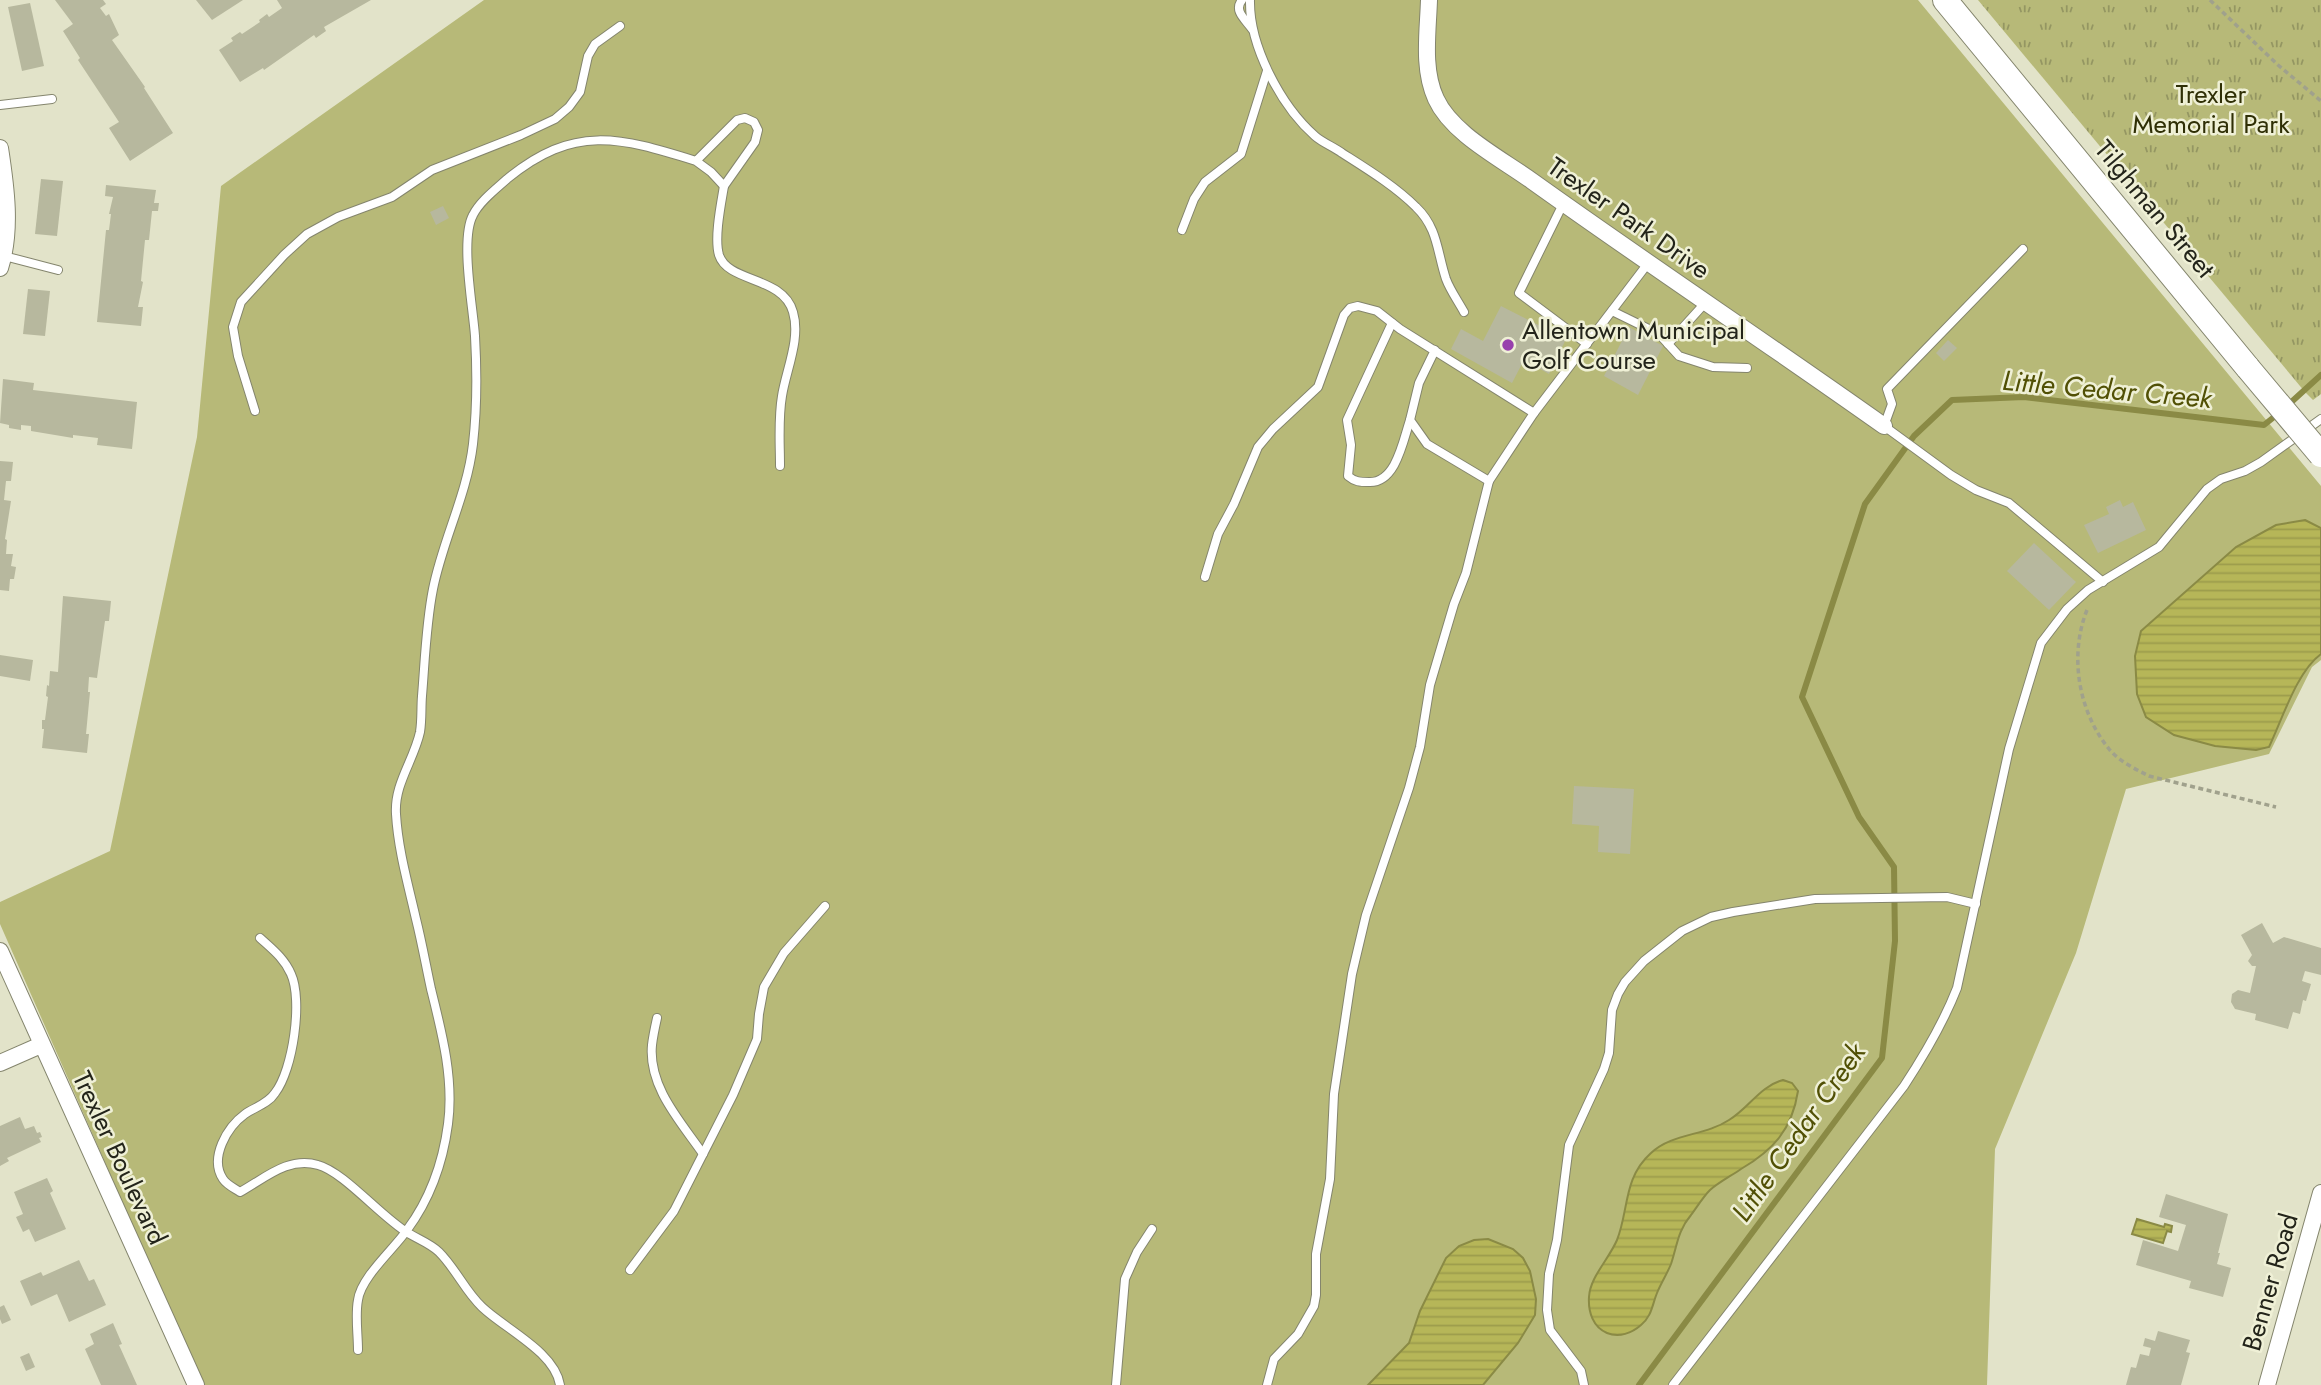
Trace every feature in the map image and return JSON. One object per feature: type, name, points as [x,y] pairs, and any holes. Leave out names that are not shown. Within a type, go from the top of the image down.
[{"type":"main road","name":"Tilghman Street","points":[[1945,0],[2321,454]]},
{"type":"street","name":"Trexler Park Drive","points":[[1429,0],[1430,80],[1437,100],[1448,117],[1470,138],[1889,430]]},
{"type":"street","points":[[0,148],[6,189],[7,222],[2,262]]},
{"type":"street","name":"Trexler Boulevard","points":[[0,951],[196,1385]]},
{"type":"street","points":[[0,1063],[41,1045]]},
{"type":"street","name":"Benner Road","points":[[2267,1385],[2321,1193]]},
{"type":"lane","points":[[1242,0],[1238,10],[1254,31]]},
{"type":"lane","points":[[1250,0],[1254,31],[1267,71],[1282,97],[1316,137],[1342,152],[1417,208],[1436,234],[1446,281],[1464,312]]},
{"type":"lane","points":[[255,411],[238,356],[233,327],[241,302],[284,255],[307,234],[392,197],[432,170],[555,119],[569,107],[579,92],[588,56],[595,44],[620,26]]},
{"type":"lane","points":[[1182,230],[1194,199],[1205,182],[1241,153],[1267,71]]},
{"type":"lane","points":[[0,105],[52,99]]},
{"type":"lane","points":[[696,161],[737,120],[745,118],[754,122],[758,130],[755,142],[724,186],[718,248],[720,259],[731,269],[769,285],[781,294],[792,308],[796,324],[781,397],[780,466]]},
{"type":"lane","points":[[358,1350],[358,1298],[371,1275],[406,1232],[422,1207],[434,1183],[449,1123],[449,1092],[442,1033],[405,872],[396,808],[400,783],[417,744],[421,727],[427,624],[434,585],[463,496],[473,441],[475,340],[467,235],[472,216],[495,189],[521,168],[563,147],[584,141],[602,139],[624,142],[696,161],[724,186]]},
{"type":"lane","points":[[1563,204],[1519,293],[1587,344]]},
{"type":"lane","points":[[2023,249],[1887,389],[1892,404],[1889,430],[1951,475],[2009,503],[2103,582]]},
{"type":"lane","points":[[2,262],[58,270]]},
{"type":"lane","points":[[1267,1385],[1275,1359],[1298,1334],[1314,1306],[1316,1254],[1330,1178],[1334,1094],[1352,974],[1366,915],[1409,788],[1420,747],[1430,685],[1466,573],[1489,481],[1534,413],[1649,262]]},
{"type":"lane","points":[[1668,344],[1706,302]]},
{"type":"lane","points":[[1205,577],[1218,534],[1258,447],[1273,429],[1318,387],[1344,314],[1350,308],[1358,306],[1377,311],[1534,413]]},
{"type":"lane","points":[[1612,311],[1660,334],[1679,356],[1713,367],[1747,368]]},
{"type":"lane","points":[[1392,323],[1347,420],[1351,445],[1348,476],[1353,481],[1376,482],[1387,476],[1397,460],[1419,383],[1435,350]]},
{"type":"lane","points":[[1673,1385],[1904,1086],[1932,1045],[1945,1019],[1957,988],[2009,748],[2041,643],[2067,609],[2088,590],[2159,547],[2207,489],[2221,479],[2261,462],[2321,419]]},
{"type":"lane","points":[[1410,420],[1427,444],[1489,481]]},
{"type":"lane","points":[[1584,1385],[1581,1371],[1550,1330],[1547,1290],[1557,1240],[1569,1145],[1604,1069],[1609,1053],[1612,1010],[1618,994],[1634,972],[1682,931],[1711,917],[1754,907],[1815,899],[1908,897],[1947,897],[1976,904]]},
{"type":"lane","points":[[630,1270],[674,1211],[733,1095],[757,1039],[764,987],[784,953],[825,906]]},
{"type":"lane","points":[[260,938],[285,962],[293,977],[296,998],[289,1063],[283,1081],[274,1095],[233,1126],[219,1152],[218,1170],[224,1182],[240,1192],[288,1165],[303,1163],[320,1165],[342,1178],[383,1215],[439,1251],[482,1307],[547,1358],[559,1376],[560,1385]]},
{"type":"lane","points":[[657,1018],[651,1048],[655,1077],[671,1109],[703,1154]]},
{"type":"lane","points":[[1116,1385],[1125,1279],[1137,1252],[1152,1229]]},
{"type":"path","points":[[2210,0],[2278,65],[2321,101]]},
{"type":"path","points":[[2103,582],[2092,598],[2082,622],[2078,665],[2084,705],[2110,750],[2149,776],[2276,807]]},
{"type":"green space","name":"Allentown Municipal Golf Course","points":[[484,0],[1918,0],[2321,486],[2321,660],[2312,667],[2269,754],[2126,789],[2076,953],[1995,1149],[1987,1385],[203,1385],[0,924],[0,902],[110,851],[197,437],[221,186]]},
{"type":"green space","name":"Trexler Memorial Park","points":[[1978,0],[2321,0],[2321,394],[2313,400],[2305,392]]},
{"type":"shaded area","points":[[2305,520],[2321,528],[2321,654],[2297,684],[2269,747],[2256,750],[2215,746],[2174,735],[2146,717],[2137,694],[2135,656],[2141,631],[2236,547],[2276,525]]},
{"type":"shaded area","points":[[1783,1080],[1792,1083],[1798,1091],[1791,1117],[1779,1138],[1763,1154],[1714,1187],[1702,1199],[1683,1226],[1671,1264],[1645,1322],[1625,1334],[1616,1335],[1602,1330],[1591,1313],[1590,1290],[1617,1240],[1631,1184],[1642,1163],[1659,1146],[1729,1120],[1761,1092]]},
{"type":"shaded area","points":[[2137,1219],[2164,1227],[2165,1224],[2172,1226],[2171,1232],[2167,1231],[2163,1243],[2132,1234]]},
{"type":"shaded area","points":[[1488,1239],[1513,1249],[1523,1258],[1530,1271],[1536,1299],[1535,1315],[1518,1343],[1483,1385],[1368,1385],[1409,1343],[1420,1311],[1446,1258],[1459,1246],[1474,1240]]},
{"type":"building","points":[[55,0],[103,0],[106,4],[100,8],[106,16],[109,14],[119,35],[112,40],[173,133],[130,161],[109,128],[119,122],[78,60],[80,58],[63,31],[73,24]]},
{"type":"building","points":[[196,0],[243,0],[212,20]]},
{"type":"building","points":[[277,0],[371,0],[324,27],[326,31],[316,38],[314,35],[264,70],[263,68],[240,82],[219,50],[233,41],[231,38],[260,22],[267,14],[269,17],[282,8]]},
{"type":"building","points":[[30,3],[44,66],[22,71],[8,7]]},
{"type":"building","points":[[41,179],[63,181],[57,236],[35,234]]},
{"type":"building","points":[[106,185],[156,190],[154,203],[159,203],[158,211],[152,211],[149,240],[145,240],[143,282],[138,307],[143,307],[141,326],[97,322],[106,230],[109,230],[113,197],[105,196]]},
{"type":"building","points":[[443,206],[449,218],[436,225],[430,212]]},
{"type":"building","points":[[28,289],[50,291],[45,336],[23,334]]},
{"type":"building","name":"Allentown Municipal Golf Course","points":[[1501,306],[1566,339],[1549,374],[1524,360],[1512,383],[1451,349],[1461,329],[1483,341]]},
{"type":"building","points":[[1629,327],[1663,346],[1638,395],[1604,376]]},
{"type":"building","points":[[1948,340],[1957,348],[1944,361],[1936,353]]},
{"type":"building","points":[[3,379],[34,383],[33,390],[137,402],[132,449],[97,445],[98,438],[73,435],[73,438],[31,431],[31,426],[21,425],[21,430],[9,428],[9,425],[0,423]]},
{"type":"building","points":[[0,461],[13,462],[11,481],[6,481],[4,500],[11,501],[5,539],[6,554],[13,554],[11,566],[16,567],[14,579],[10,579],[9,591],[0,590]]},
{"type":"building","points":[[2120,500],[2123,507],[2133,502],[2146,530],[2098,553],[2084,525],[2109,514],[2106,507]]},
{"type":"building","points":[[2034,543],[2076,582],[2049,610],[2007,571]]},
{"type":"building","points":[[63,596],[111,601],[109,621],[105,621],[97,678],[89,677],[87,753],[42,748],[42,720],[45,720],[47,685],[49,686],[50,671],[58,672]]},
{"type":"building","points":[[0,655],[33,660],[30,681],[0,676]]},
{"type":"building","points":[[1574,786],[1634,789],[1630,854],[1598,852],[1599,826],[1572,824]]},
{"type":"building","points":[[2262,923],[2273,943],[2284,937],[2321,948],[2321,975],[2305,971],[2302,981],[2311,984],[2300,1014],[2293,1012],[2288,1029],[2255,1020],[2256,1014],[2235,1009],[2231,1002],[2232,994],[2238,990],[2250,993],[2256,966],[2252,966],[2248,961],[2252,955],[2241,935]]},
{"type":"building","points":[[20,1117],[25,1129],[34,1126],[37,1133],[40,1132],[41,1142],[7,1158],[9,1161],[0,1166],[0,1126]]},
{"type":"building","points":[[47,1178],[53,1191],[50,1193],[66,1229],[35,1242],[29,1229],[23,1232],[16,1217],[23,1214],[14,1192]]},
{"type":"building","points":[[2166,1194],[2228,1214],[2217,1264],[2231,1268],[2223,1297],[2189,1288],[2191,1281],[2136,1265],[2143,1240],[2178,1251],[2186,1225],[2159,1217]]},
{"type":"building","points":[[79,1260],[89,1281],[94,1279],[106,1305],[69,1322],[57,1294],[31,1306],[20,1281],[41,1272],[43,1276]]},
{"type":"building","points":[[4,1305],[11,1320],[2,1324],[0,1307]]},
{"type":"building","points":[[113,1323],[122,1344],[119,1345],[137,1385],[101,1385],[85,1349],[94,1344],[90,1334]]},
{"type":"building","points":[[2158,1331],[2190,1340],[2186,1352],[2190,1353],[2181,1385],[2126,1385],[2131,1367],[2136,1368],[2140,1354],[2149,1356],[2151,1348],[2143,1346],[2145,1338],[2155,1341]]},
{"type":"building","points":[[29,1353],[35,1367],[26,1371],[20,1357]]},
{"type":"waterway","name":"Little Cedar Creek","points":[[2287,406],[2321,375]]},
{"type":"waterway","name":"Little Cedar Creek","points":[[1639,1385],[1882,1058],[1895,941],[1894,867],[1859,817],[1802,697],[1865,504],[1914,436],[1952,400],[2024,397],[2264,425],[2279,413]]},
{"type":"place","name":"Allentown Municipal Golf Course","points":[[1508,345]]}]
